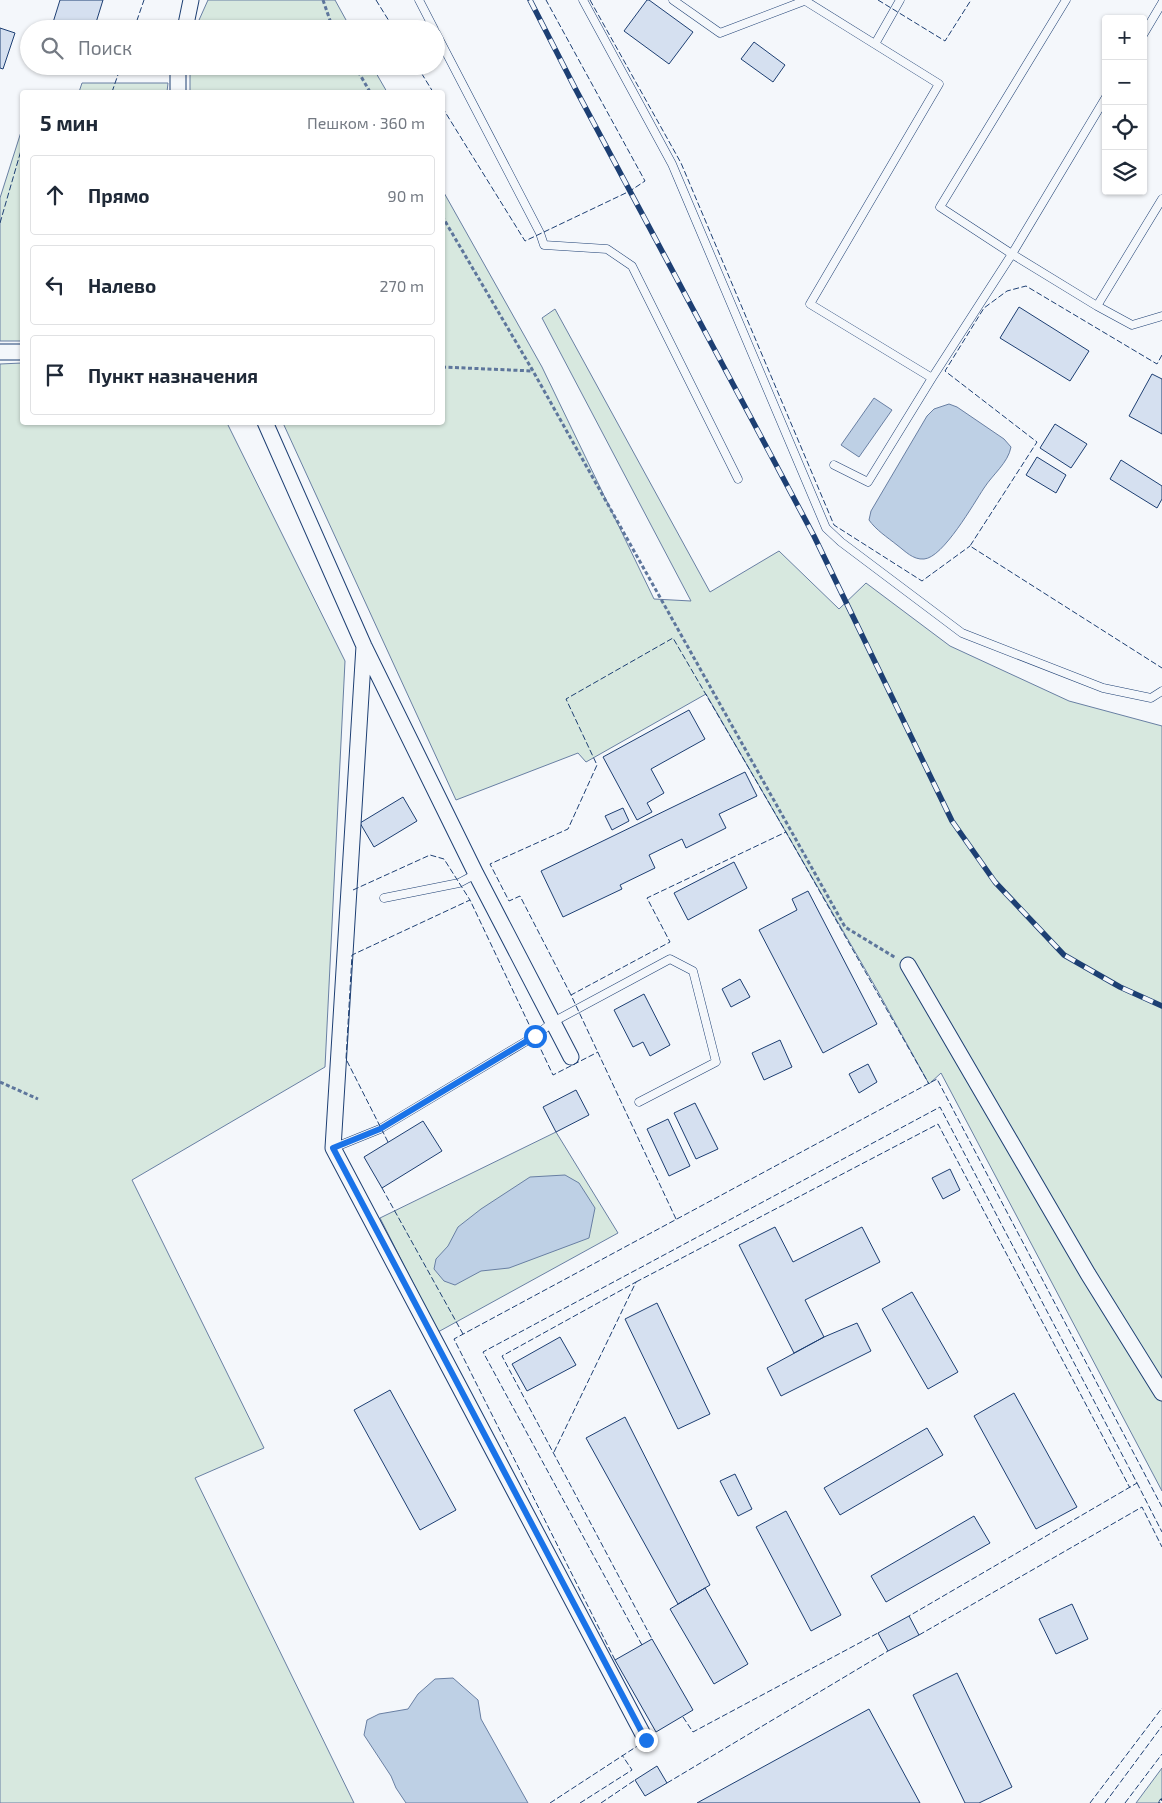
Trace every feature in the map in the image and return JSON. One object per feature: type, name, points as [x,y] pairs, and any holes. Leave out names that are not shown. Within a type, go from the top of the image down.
[{"type":"street","points":[[187,20],[191,0]]},
{"type":"street","points":[[178,75],[178,90]]},
{"type":"street","points":[[0,352],[20,352]]},
{"type":"street","points":[[267,425],[364,646],[476,874],[571,1057]]},
{"type":"street","points":[[364,646],[333,1148],[646,1740]]},
{"type":"street","points":[[908,965],[1088,1274],[1162,1393]]},
{"type":"lane","points":[[419,0],[429,20]]},
{"type":"lane","points":[[582,0],[672,164],[826,528],[841,542],[962,633],[1102,688],[1151,698],[1162,691]]},
{"type":"lane","points":[[674,0],[720,33],[804,0],[939,84],[810,304],[932,378]]},
{"type":"lane","points":[[874,44],[900,0]]},
{"type":"lane","points":[[1066,0],[940,207],[1012,254],[1132,325],[1162,316]]},
{"type":"lane","points":[[1147,27],[1162,3]]},
{"type":"lane","points":[[445,50],[540,233],[544,245],[607,249],[632,266],[738,479]]},
{"type":"lane","points":[[834,464],[868,482],[1012,254],[1102,104]]},
{"type":"lane","points":[[1097,306],[1162,199]]},
{"type":"lane","points":[[384,898],[459,882],[476,874]]},
{"type":"lane","points":[[333,1148],[380,1129],[535,1036],[553,1022],[670,959],[693,971],[716,1062],[639,1102]]},
{"type":"path","points":[[323,0],[330,20]]},
{"type":"path","points":[[360,75],[369,90]]},
{"type":"path","points":[[445,221],[533,371],[845,927],[908,965]]},
{"type":"path","points":[[445,367],[533,371]]},
{"type":"path","points":[[0,1082],[38,1099]]},
{"type":"shaded area","points":[[208,0],[335,0],[346,20],[199,20]]},
{"type":"shaded area","points":[[190,75],[377,75],[386,90],[190,90]]},
{"type":"shaded area","points":[[82,83],[168,83],[167,90],[80,90]]},
{"type":"shaded area","points":[[20,135],[20,341],[0,341],[0,198]]},
{"type":"shaded area","points":[[445,195],[542,367],[654,599],[691,601],[542,318],[555,309],[710,592],[779,551],[839,609],[866,583],[950,646],[1069,701],[1162,726],[1162,1491],[941,1073],[929,1084],[876,988],[706,694],[586,762],[578,753],[456,800],[284,425],[445,425]]},
{"type":"shaded area","points":[[20,363],[20,425],[228,425],[345,661],[325,1067],[132,1180],[264,1448],[195,1478],[354,1803],[0,1803],[0,364]]},
{"type":"shaded area","points":[[556,1132],[618,1233],[438,1332],[380,1218]]},
{"type":"shaded area","points":[[1162,1768],[1162,1803],[1136,1803]]},
{"type":"water","points":[[874,398],[892,410],[859,457],[841,445]]},
{"type":"water","points":[[949,404],[957,407],[1004,439],[1011,447],[1004,463],[949,540],[932,556],[920,559],[906,552],[878,530],[869,520],[871,511],[927,416],[934,409]]},
{"type":"water","points":[[565,1175],[579,1183],[595,1208],[589,1238],[509,1268],[481,1271],[455,1285],[444,1281],[434,1269],[436,1259],[448,1246],[458,1227],[481,1209],[530,1177]]},
{"type":"water","points":[[453,1678],[478,1700],[481,1719],[528,1803],[406,1803],[364,1735],[367,1720],[379,1714],[408,1709],[418,1694],[435,1679]]},
{"type":"building","points":[[60,0],[103,0],[97,20],[54,20]]},
{"type":"building","points":[[647,0],[693,32],[669,64],[624,31]]},
{"type":"building","points":[[0,28],[15,33],[3,69],[0,68]]},
{"type":"building","points":[[754,42],[785,65],[773,82],[741,59]]},
{"type":"building","points":[[1019,307],[1089,351],[1070,381],[1000,338]]},
{"type":"building","points":[[1152,374],[1162,379],[1162,434],[1129,416]]},
{"type":"building","points":[[1055,424],[1087,444],[1071,468],[1040,448]]},
{"type":"building","points":[[1037,457],[1066,475],[1056,493],[1026,475]]},
{"type":"building","points":[[1121,460],[1162,486],[1162,499],[1157,508],[1110,479]]},
{"type":"building","points":[[689,710],[705,739],[651,769],[664,793],[647,803],[652,812],[637,820],[603,757]]},
{"type":"building","points":[[745,772],[757,796],[719,814],[726,828],[686,848],[682,839],[649,855],[655,868],[620,885],[622,889],[563,917],[541,871]]},
{"type":"building","points":[[403,797],[417,821],[374,847],[360,823]]},
{"type":"building","points":[[623,808],[629,821],[612,830],[605,816]]},
{"type":"building","points":[[734,862],[747,888],[688,920],[674,893]]},
{"type":"building","points":[[808,891],[877,1024],[823,1053],[759,930],[797,910],[792,899]]},
{"type":"building","points":[[740,979],[750,997],[731,1007],[722,989]]},
{"type":"building","points":[[644,994],[670,1045],[650,1056],[643,1042],[633,1047],[614,1010]]},
{"type":"building","points":[[780,1040],[792,1067],[764,1080],[752,1053]]},
{"type":"building","points":[[868,1064],[877,1082],[859,1093],[849,1074]]},
{"type":"building","points":[[576,1090],[589,1115],[556,1132],[543,1107]]},
{"type":"building","points":[[695,1103],[718,1149],[696,1159],[674,1113]]},
{"type":"building","points":[[668,1119],[690,1166],[669,1176],[647,1129]]},
{"type":"building","points":[[423,1121],[442,1151],[382,1188],[364,1157]]},
{"type":"building","points":[[950,1169],[960,1190],[943,1199],[932,1178]]},
{"type":"building","points":[[775,1227],[793,1262],[862,1227],[880,1262],[805,1300],[824,1337],[794,1353],[739,1245]]},
{"type":"building","points":[[912,1292],[958,1372],[928,1389],[882,1309]]},
{"type":"building","points":[[657,1303],[710,1414],[678,1429],[625,1319]]},
{"type":"building","points":[[857,1323],[871,1351],[781,1396],[767,1368],[824,1337]]},
{"type":"building","points":[[560,1337],[576,1365],[527,1391],[512,1364]]},
{"type":"building","points":[[390,1390],[456,1510],[420,1530],[354,1410]]},
{"type":"building","points":[[1014,1393],[1077,1507],[1036,1529],[974,1416]]},
{"type":"building","points":[[625,1417],[710,1585],[678,1604],[586,1438]]},
{"type":"building","points":[[927,1428],[943,1455],[840,1515],[824,1488]]},
{"type":"building","points":[[735,1474],[752,1509],[738,1516],[720,1481]]},
{"type":"building","points":[[786,1511],[841,1615],[811,1631],[756,1527]]},
{"type":"building","points":[[974,1516],[990,1543],[886,1602],[871,1576]]},
{"type":"building","points":[[705,1588],[748,1664],[714,1684],[670,1609]]},
{"type":"building","points":[[1072,1604],[1088,1639],[1056,1654],[1039,1619]]},
{"type":"building","points":[[909,1616],[919,1635],[888,1651],[878,1633]]},
{"type":"building","points":[[652,1639],[693,1710],[656,1732],[615,1660]]},
{"type":"building","points":[[957,1673],[1012,1787],[979,1803],[965,1803],[913,1695]]},
{"type":"building","points":[[869,1709],[920,1803],[697,1803]]},
{"type":"building","points":[[657,1766],[667,1783],[645,1796],[635,1780]]},
{"type":"railway","points":[[530,0],[814,536],[952,821],[995,882],[1064,955],[1120,987],[1162,1006]]},
{"type":"fence","points":[[137,20],[144,0]]},
{"type":"fence","points":[[376,0],[388,20]]},
{"type":"fence","points":[[445,112],[525,241],[630,191],[645,181],[546,0]]},
{"type":"fence","points":[[590,0],[681,163],[834,525],[922,581],[970,546]]},
{"type":"fence","points":[[878,0],[945,41],[971,0]]},
{"type":"fence","points":[[113,90],[118,75]]},
{"type":"fence","points":[[423,75],[432,90]]},
{"type":"fence","points":[[0,223],[20,154]]},
{"type":"fence","points":[[1162,355],[1157,364],[1026,286],[1007,291],[984,308],[945,371],[1037,442],[970,546],[1162,668]]},
{"type":"fence","points":[[571,995],[520,896],[509,901],[490,864],[568,829],[597,765],[566,699],[673,638],[786,832]]},
{"type":"fence","points":[[676,1219],[571,995],[670,942],[647,898],[786,832],[929,1084]]},
{"type":"fence","points":[[353,890],[430,855],[444,859],[470,900]]},
{"type":"fence","points":[[388,1142],[346,1059],[352,955],[470,900],[553,1075],[598,1052]]},
{"type":"fence","points":[[615,1660],[454,1339],[937,1079],[1162,1507]]},
{"type":"fence","points":[[642,1645],[483,1352],[940,1107],[1137,1483],[909,1616]]},
{"type":"fence","points":[[636,1282],[938,1124],[1130,1488]]},
{"type":"fence","points":[[382,1188],[463,1334]]},
{"type":"fence","points":[[554,1452],[636,1282],[502,1356],[652,1639]]},
{"type":"fence","points":[[1137,1483],[1162,1532]]},
{"type":"fence","points":[[919,1635],[1142,1507],[1162,1547]]},
{"type":"fence","points":[[683,1717],[693,1732],[878,1633]]},
{"type":"fence","points":[[667,1783],[888,1651]]},
{"type":"fence","points":[[1090,1803],[1162,1708]]},
{"type":"fence","points":[[1105,1803],[1162,1726]]},
{"type":"fence","points":[[550,1803],[642,1743]]},
{"type":"fence","points":[[1125,1803],[1162,1754]]},
{"type":"fence","points":[[580,1803],[632,1770],[622,1755]]},
{"type":"fence","points":[[601,1803],[635,1780]]},
{"type":"route","points":[[535,1036],[380,1129],[333,1148],[646,1740]]}]
